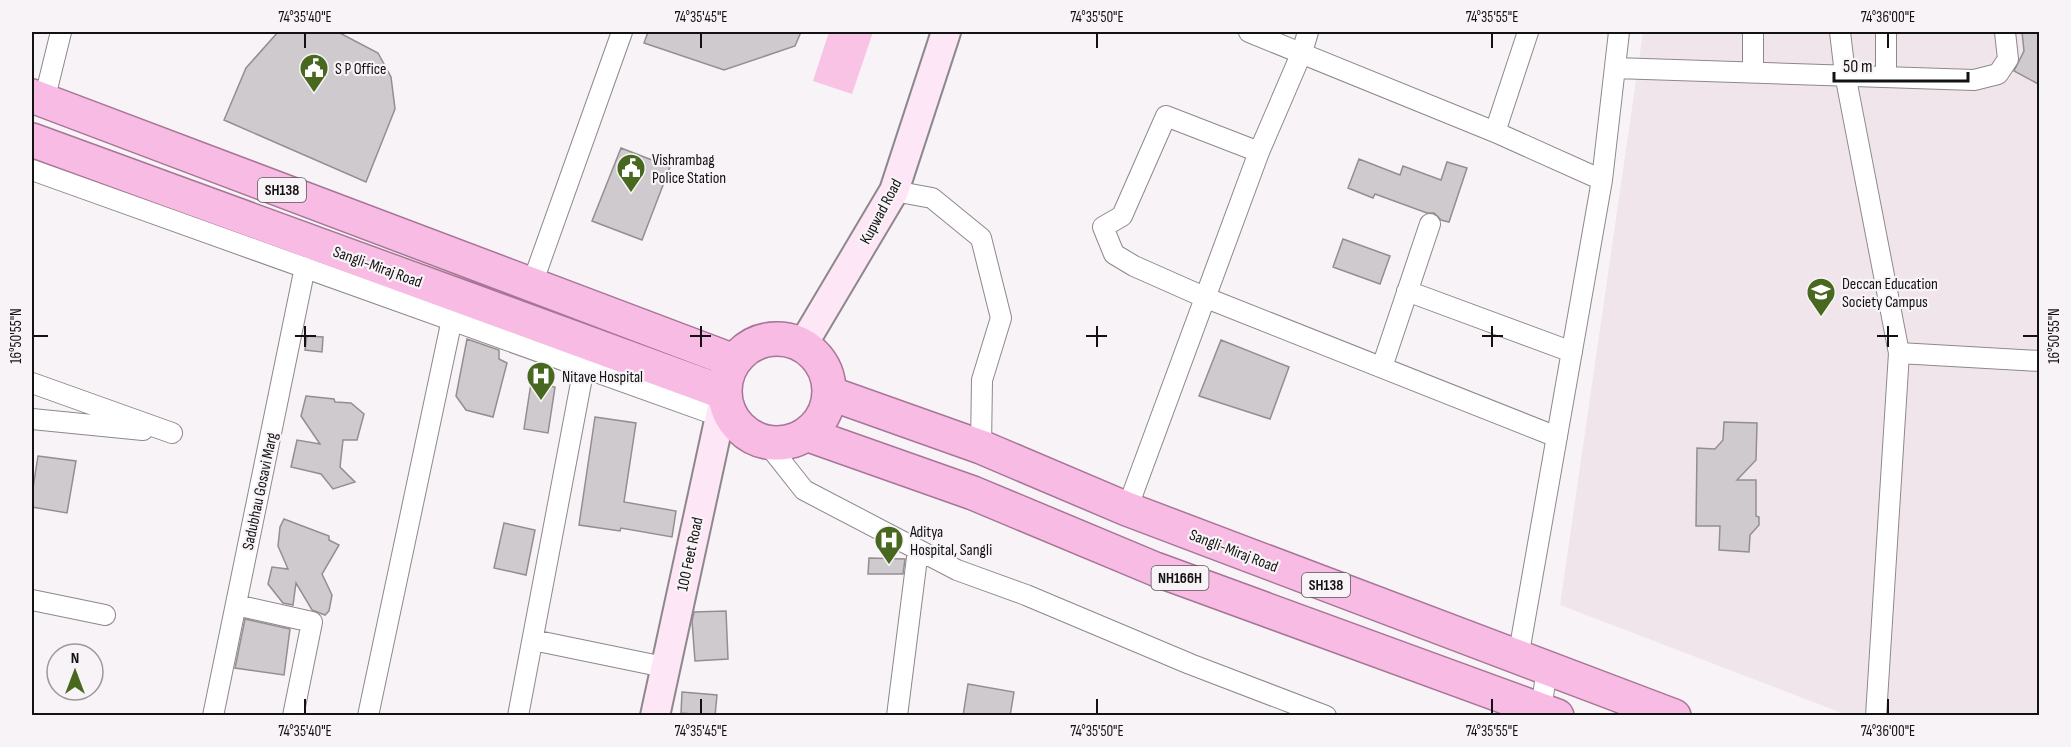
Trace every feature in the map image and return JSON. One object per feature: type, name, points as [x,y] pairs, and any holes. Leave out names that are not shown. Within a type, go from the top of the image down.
[{"type":"highway","name":"SH138","points":[[38,99],[532,284]]},
{"type":"highway","name":"Sangli-Miraj Road","points":[[32,140],[722,405]]},
{"type":"highway","points":[[532,284],[734,361]]},
{"type":"highway","points":[[780,339],[812,352],[823,366],[829,382],[829,400],[824,416],[813,429],[799,439],[783,443],[765,442],[750,436],[722,405],[727,376],[734,361],[747,349],[763,341],[780,339]]},
{"type":"highway","name":"Sangli-Miraj Road","points":[[829,393],[981,447],[1127,509],[1674,716]]},
{"type":"highway","name":"NH166H","points":[[806,434],[973,493],[1155,568],[1546,714]]},
{"type":"main road","name":"Kupwad Road","points":[[802,346],[894,191],[944,34]]},
{"type":"main road","name":"100 Feet Road","points":[[655,716],[722,405]]},
{"type":"street","points":[[38,99],[61,32]]},
{"type":"street","points":[[532,284],[621,32]]},
{"type":"street","points":[[1249,32],[1495,132],[1602,180]]},
{"type":"street","points":[[1127,509],[1259,152],[1302,52],[1308,32]]},
{"type":"street","points":[[1495,132],[1528,32]]},
{"type":"street","points":[[1546,714],[1532,664],[1557,437],[1602,180],[1619,32]]},
{"type":"street","points":[[1752,32],[1753,72]]},
{"type":"street","points":[[1840,32],[1845,74],[1899,353],[1876,716]]},
{"type":"street","points":[[1886,77],[1887,32]]},
{"type":"street","points":[[1615,68],[1974,80],[1998,74],[2008,59],[2005,32]]},
{"type":"street","points":[[1259,152],[1166,116],[1122,216],[1103,227],[1114,254],[1134,266],[1204,297],[1557,437]]},
{"type":"street","points":[[32,170],[584,367],[722,405]]},
{"type":"street","points":[[894,191],[932,198],[981,238],[1001,318],[982,380],[981,447]]},
{"type":"street","points":[[1382,367],[1430,224]]},
{"type":"street","name":"Sadubhau Gosavi Marg","points":[[213,716],[305,267]]},
{"type":"street","points":[[1407,291],[1572,352]]},
{"type":"street","points":[[368,716],[452,319]]},
{"type":"street","points":[[1899,353],[2040,362]]},
{"type":"street","points":[[518,716],[584,367]]},
{"type":"street","points":[[32,383],[172,433],[32,419]]},
{"type":"street","points":[[765,442],[804,490],[957,570],[1326,716]]},
{"type":"street","points":[[897,716],[918,550]]},
{"type":"street","points":[[32,600],[105,615]]},
{"type":"street","points":[[236,605],[312,622],[293,716]]},
{"type":"street","points":[[533,640],[664,667]]},
{"type":"shaded area","points":[[829,32],[873,32],[852,94],[813,81]]},
{"type":"shaded area","name":"Deccan Education Society Campus","points":[[1643,32],[2039,32],[2039,715],[1847,715],[1560,605]]},
{"type":"building","name":"S P Office","points":[[278,32],[338,32],[378,53],[391,77],[395,109],[366,182],[224,120],[246,68]]},
{"type":"building","points":[[648,32],[801,32],[795,46],[724,70],[644,43]]},
{"type":"building","points":[[2022,32],[2040,32],[2040,85],[2014,71],[2024,51]]},
{"type":"building","name":"Vishrambag Police Station","points":[[621,148],[670,167],[642,240],[592,221]]},
{"type":"building","points":[[1359,159],[1400,175],[1403,166],[1441,180],[1447,162],[1467,168],[1449,222],[1441,220],[1434,213],[1427,213],[1375,194],[1373,198],[1348,188]]},
{"type":"building","points":[[1343,239],[1390,256],[1380,284],[1333,267]]},
{"type":"building","points":[[307,336],[323,337],[322,352],[305,350]]},
{"type":"building","points":[[467,339],[499,350],[499,359],[507,363],[493,417],[466,410],[456,396]]},
{"type":"building","points":[[1221,340],[1289,367],[1270,419],[1199,396]]},
{"type":"building","points":[[531,383],[555,387],[548,433],[524,429]]},
{"type":"building","points":[[306,396],[351,403],[364,414],[357,440],[343,440],[340,467],[355,482],[333,489],[321,474],[291,467],[297,440],[320,444],[301,416]]},
{"type":"building","points":[[595,417],[636,423],[624,502],[676,511],[672,537],[621,528],[620,531],[579,525]]},
{"type":"building","points":[[1724,422],[1757,423],[1756,460],[1737,480],[1756,480],[1756,516],[1759,517],[1759,525],[1750,535],[1749,552],[1719,550],[1720,526],[1696,526],[1697,448],[1715,449],[1723,440]]},
{"type":"building","points":[[38,456],[76,461],[67,513],[32,507]]},
{"type":"building","points":[[284,519],[329,536],[329,540],[339,545],[322,574],[332,595],[329,611],[325,615],[312,610],[296,583],[293,605],[283,603],[268,584],[272,567],[288,569],[278,546],[280,527]]},
{"type":"building","points":[[504,523],[535,530],[526,575],[494,568]]},
{"type":"building","points":[[869,558],[905,559],[903,574],[868,574]]},
{"type":"building","points":[[726,611],[728,659],[695,661],[692,621],[694,612]]},
{"type":"building","points":[[245,619],[290,629],[284,675],[235,668]]},
{"type":"building","points":[[968,684],[1014,692],[1010,716],[963,716]]},
{"type":"building","points":[[682,692],[717,695],[715,716],[681,713]]},
{"type":"place","name":"S P Office","points":[[314,94]]},
{"type":"place","name":"Vishrambag Police Station","points":[[631,194]]},
{"type":"place","name":"Deccan Education Society Campus","points":[[1821,318]]},
{"type":"place","name":"Nitave Hospital","points":[[541,402]]},
{"type":"place","name":"Aditya Hospital, Sangli","points":[[889,566]]}]
